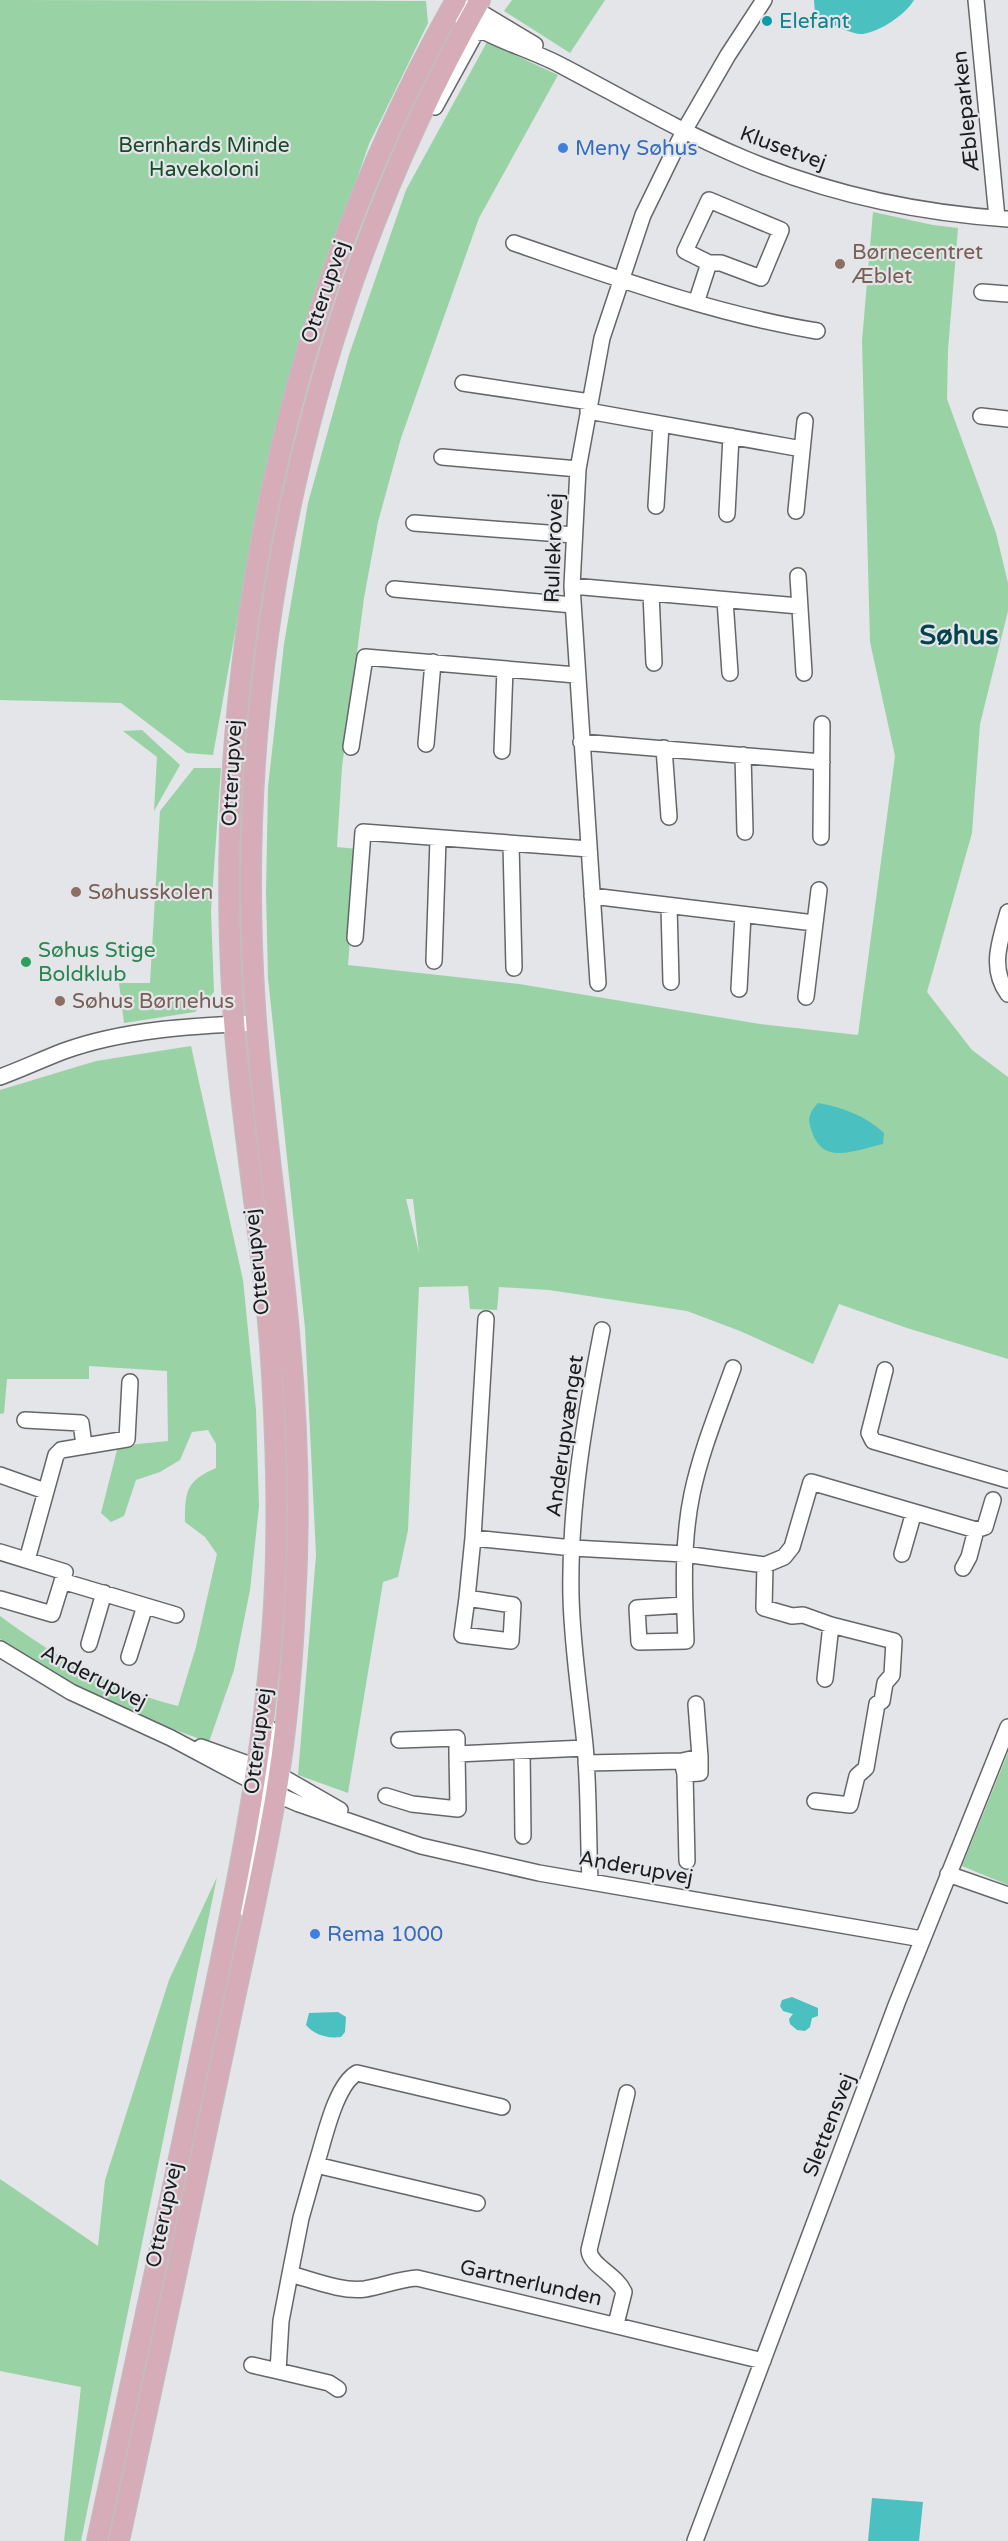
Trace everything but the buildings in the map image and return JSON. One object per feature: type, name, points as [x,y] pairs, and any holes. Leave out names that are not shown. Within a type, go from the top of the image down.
[{"type":"main road","name":"Otterupvej","points":[[97,2541],[231,1916],[288,1701],[295,1606],[298,1515],[296,1425],[290,1341],[256,1023],[251,927],[252,814],[258,729],[278,567],[308,433],[344,303],[405,151],[469,10]]},
{"type":"main road","name":"Otterupvej","points":[[119,2541],[243,1959],[266,1780],[267,1698],[272,1633],[276,1514],[270,1343],[234,1024],[230,930],[235,739],[256,564],[276,465],[324,298],[360,203],[396,118],[469,10]]},
{"type":"street","points":[[684,131],[728,55],[764,0]]},
{"type":"street","name":"Æbleparken","points":[[976,0],[1003,218]]},
{"type":"street","name":"Klusetvej","points":[[469,10],[541,49],[561,65]]},
{"type":"street","name":"Klusetvej","points":[[469,10],[561,65],[684,131],[744,158],[827,186],[937,212],[1003,218]]},
{"type":"street","name":"Rullekrovej","points":[[598,983],[576,675],[572,586],[578,469],[602,338],[643,215],[684,131]]},
{"type":"street","points":[[709,200],[781,230],[761,278],[721,263],[710,263],[685,251],[709,200]]},
{"type":"street","points":[[514,243],[696,303],[777,324],[817,331]]},
{"type":"street","points":[[696,303],[710,263]]},
{"type":"street","points":[[982,292],[1008,294]]},
{"type":"street","points":[[463,383],[589,407],[661,425],[802,449]]},
{"type":"street","points":[[981,416],[1008,419]]},
{"type":"street","points":[[796,511],[805,421]]},
{"type":"street","points":[[656,506],[661,425]]},
{"type":"street","points":[[726,514],[731,436]]},
{"type":"street","points":[[442,457],[578,469]]},
{"type":"street","points":[[414,523],[574,535]]},
{"type":"street","points":[[798,576],[798,606],[804,673]]},
{"type":"street","points":[[572,586],[798,606]]},
{"type":"street","points":[[394,589],[573,605]]},
{"type":"street","points":[[651,593],[654,663]]},
{"type":"street","points":[[725,600],[730,673]]},
{"type":"street","points":[[351,747],[365,657],[576,675]]},
{"type":"street","points":[[426,744],[433,662]]},
{"type":"street","points":[[502,751],[505,669]]},
{"type":"street","points":[[820,837],[822,724]]},
{"type":"street","points":[[581,742],[822,762]]},
{"type":"street","points":[[664,748],[669,817]]},
{"type":"street","points":[[743,755],[745,832]]},
{"type":"street","points":[[356,938],[363,832],[589,849]]},
{"type":"street","points":[[434,961],[438,838]]},
{"type":"street","points":[[512,844],[514,968]]},
{"type":"street","points":[[196,1027],[215,1020],[223,1009],[222,921],[231,859]]},
{"type":"street","points":[[806,997],[819,890]]},
{"type":"street","points":[[592,896],[814,923]]},
{"type":"street","points":[[669,906],[670,982]]},
{"type":"street","points":[[1008,912],[996,952],[1001,985],[1008,994]]},
{"type":"street","points":[[739,989],[743,915]]},
{"type":"street","points":[[0,1077],[65,1050],[116,1037],[164,1029],[256,1023]]},
{"type":"street","points":[[467,1598],[473,1538],[486,1319]]},
{"type":"street","name":"Anderupvænget","points":[[590,1881],[585,1755],[573,1639],[571,1594],[577,1477],[602,1330]]},
{"type":"street","points":[[684,1605],[684,1554],[692,1496],[707,1438],[734,1368]]},
{"type":"street","points":[[885,1370],[868,1433],[873,1441],[1008,1480]]},
{"type":"street","points":[[27,1560],[56,1455],[61,1450],[127,1439],[130,1382]]},
{"type":"street","points":[[25,1420],[81,1423],[84,1445]]},
{"type":"street","points":[[0,1475],[45,1491]]},
{"type":"street","points":[[815,1801],[850,1805],[857,1776],[866,1768],[877,1704],[882,1701],[885,1683],[892,1675],[894,1641],[831,1625],[803,1614],[792,1616],[764,1608],[765,1565],[784,1557],[792,1547],[811,1482],[976,1530],[984,1527],[993,1500]]},
{"type":"street","points":[[902,1554],[914,1512]]},
{"type":"street","points":[[963,1568],[969,1557],[976,1530]]},
{"type":"street","name":"Anderupvænget","points":[[473,1538],[573,1548],[684,1554],[765,1565]]},
{"type":"street","points":[[0,1552],[65,1572],[52,1614],[0,1599]]},
{"type":"street","points":[[62,1581],[176,1616]]},
{"type":"street","points":[[89,1644],[104,1593]]},
{"type":"street","points":[[129,1657],[145,1606]]},
{"type":"street","points":[[825,1680],[831,1625]]},
{"type":"street","name":"Anderupvej","points":[[0,1649],[71,1692],[266,1780],[340,1810],[348,1819],[394,1837],[450,1853],[590,1881],[922,1939]]},
{"type":"street","points":[[457,1754],[522,1751],[585,1755],[683,1767],[700,1773],[696,1704]]},
{"type":"street","name":"Slettensvej","points":[[695,2541],[922,1939],[1008,1726]]},
{"type":"street","points":[[387,1796],[412,1804],[458,1809],[457,1738],[399,1740]]},
{"type":"street","points":[[522,1751],[523,1836]]},
{"type":"street","points":[[683,1767],[687,1861]]},
{"type":"street","points":[[948,1874],[1008,1895]]},
{"type":"street","points":[[278,2371],[282,2321],[301,2218],[316,2164],[345,2082],[357,2073],[502,2107]]},
{"type":"street","points":[[616,2324],[624,2292],[615,2277],[594,2263],[589,2250],[627,2093]]},
{"type":"street","points":[[316,2164],[477,2203]]},
{"type":"street","name":"Gartnerlunden","points":[[290,2274],[351,2289],[366,2289],[400,2279],[417,2278],[763,2361]]},
{"type":"street","points":[[252,2365],[329,2383],[338,2389]]},
{"type":"green space","name":"Bernhards Minde Havekoloni","points":[[0,0],[426,1],[428,23],[369,144],[296,353],[257,511],[213,755],[187,753],[121,703],[0,700]]},
{"type":"green space","points":[[512,0],[605,0],[570,53],[504,11]]},
{"type":"green space","points":[[487,42],[558,75],[479,218],[401,438],[378,522],[364,598],[342,767],[337,847],[357,849],[348,965],[519,984],[760,1024],[858,1035],[895,756],[870,642],[862,341],[873,212],[958,228],[948,350],[947,399],[996,533],[1008,583],[1008,611],[980,724],[972,833],[927,992],[972,1050],[1008,1077],[1008,1359],[839,1304],[813,1364],[740,1331],[687,1311],[549,1290],[499,1287],[497,1310],[470,1309],[468,1286],[419,1287],[408,1530],[398,1577],[383,1582],[348,1793],[298,1775],[316,1555],[305,1328],[268,978],[266,892],[268,787],[284,644],[308,503],[349,355],[406,190]],"holes":[[[406,1199],[413,1199],[419,1253]]]},
{"type":"green space","points":[[142,730],[180,765],[154,811],[157,757],[123,731]]},
{"type":"green space","points":[[194,768],[221,768],[211,911],[214,992],[195,1012],[124,1023],[119,983],[150,983],[160,811]]},
{"type":"green space","points":[[191,1046],[243,1280],[256,1410],[259,1506],[250,1590],[234,1670],[209,1742],[101,1697],[49,1670],[0,1639],[0,1616],[41,1645],[85,1670],[130,1691],[178,1706],[196,1647],[217,1554],[205,1537],[185,1522],[187,1495],[189,1488],[198,1478],[216,1468],[216,1444],[208,1430],[192,1432],[180,1460],[160,1472],[136,1480],[124,1516],[111,1522],[101,1513],[118,1446],[168,1441],[167,1371],[89,1366],[89,1379],[7,1379],[4,1413],[0,1414],[0,1090],[96,1061]]},
{"type":"green space","points":[[1008,1753],[1008,1885],[962,1866]]},
{"type":"green space","points":[[217,1877],[81,2541],[64,2541],[81,2387],[0,2371],[0,2179],[98,2246],[105,2180],[169,1980]]},
{"type":"water","points":[[814,0],[914,0],[892,22],[877,30],[858,34],[845,30],[815,13]]},
{"type":"water","points":[[818,1103],[862,1117],[884,1133],[883,1144],[840,1153],[823,1148],[816,1141],[809,1122],[811,1112]]},
{"type":"water","points":[[792,1997],[818,2008],[818,2016],[812,2018],[810,2027],[805,2031],[797,2030],[790,2024],[789,2019],[793,2014],[783,2011],[780,2006],[782,2000]]},
{"type":"water","points":[[338,2012],[346,2017],[345,2032],[341,2037],[322,2036],[306,2025],[309,2013]]},
{"type":"water","points":[[872,2498],[923,2502],[919,2541],[868,2541]]},
{"type":"place","name":"Elefant","points":[[767,21]]},
{"type":"place","name":"Meny Søhus","points":[[563,148]]},
{"type":"place","name":"Børnecentret Æblet","points":[[840,264]]},
{"type":"place","name":"Søhusskolen","points":[[76,892]]},
{"type":"place","name":"Søhus Stige Boldklub","points":[[26,962]]},
{"type":"place","name":"Søhus Børnehus","points":[[60,1001]]},
{"type":"place","name":"Rema 1000","points":[[315,1934]]},
{"type":"district","name":"Søhus","points":[[959,635]]}]
